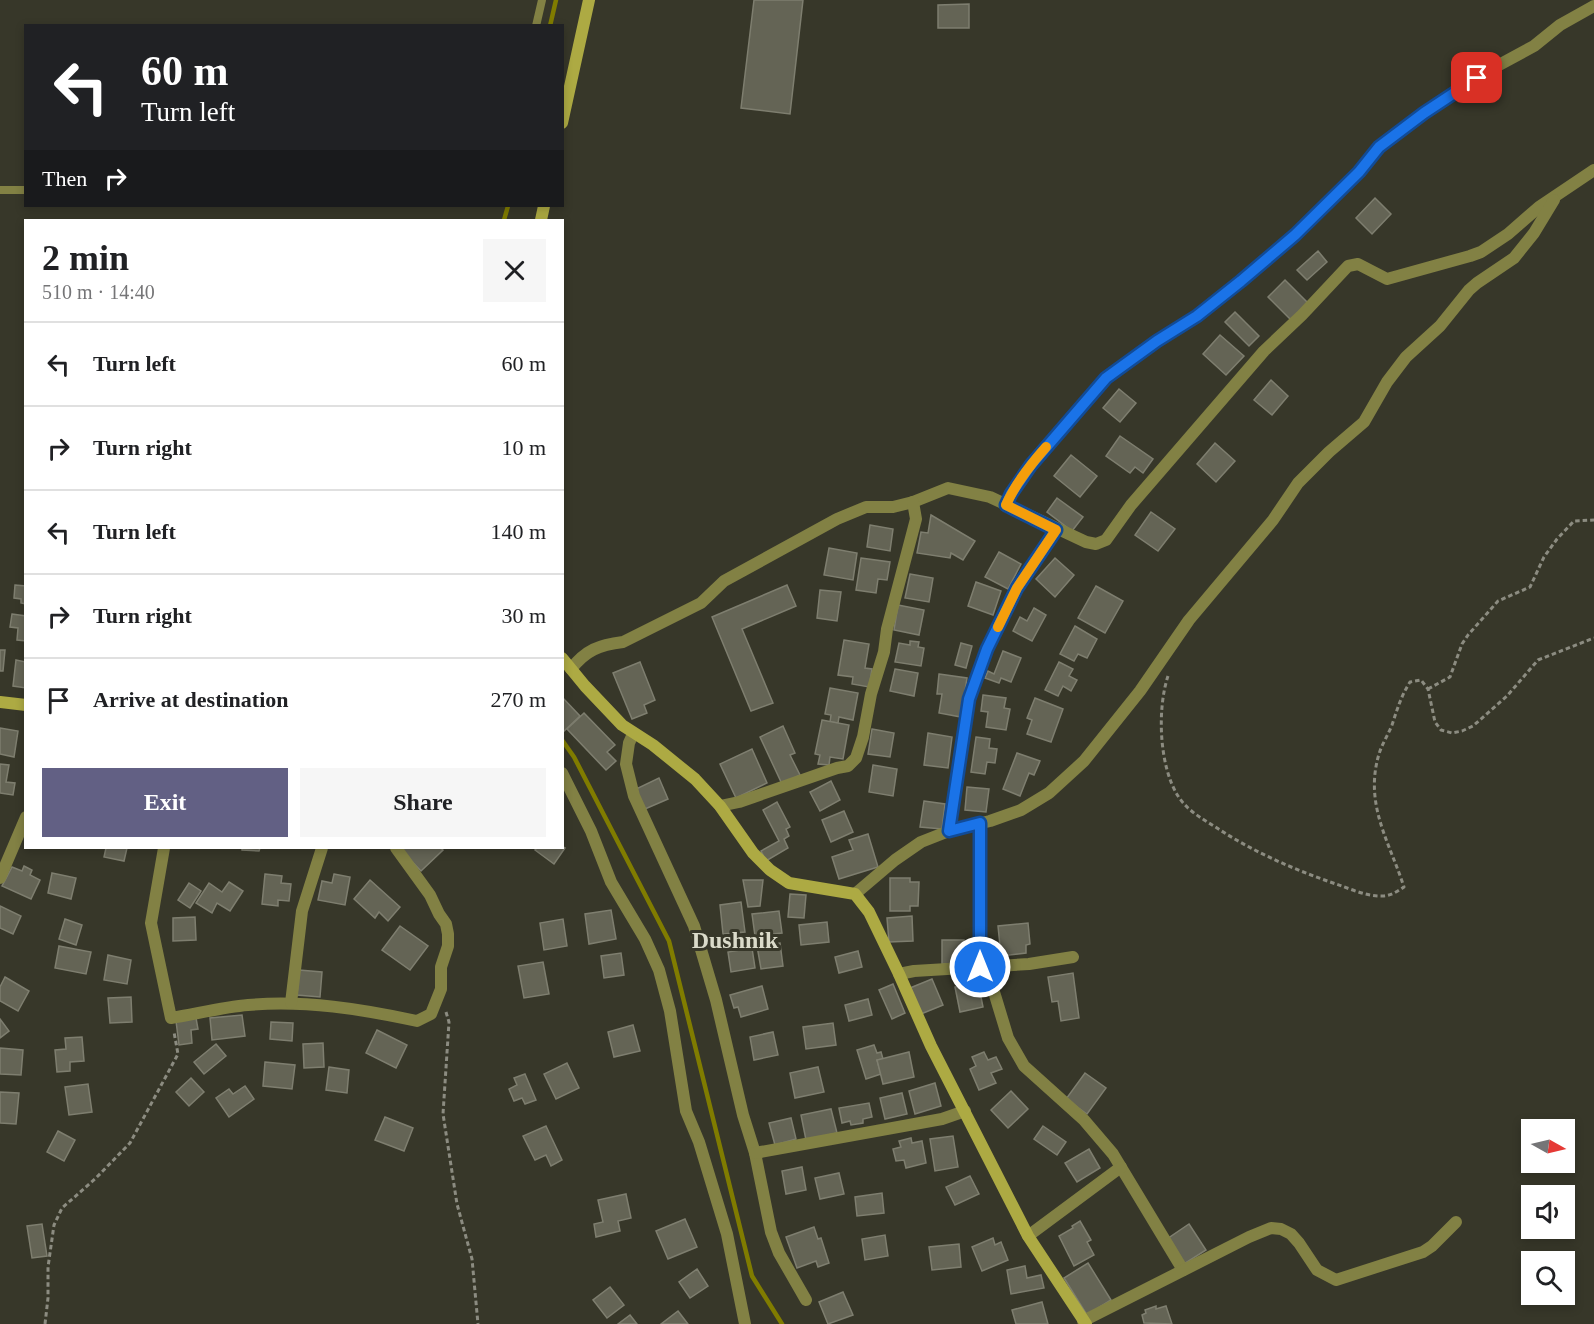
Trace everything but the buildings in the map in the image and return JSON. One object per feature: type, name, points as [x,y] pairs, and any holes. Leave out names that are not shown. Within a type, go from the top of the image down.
[{"type":"street","points":[[564,114],[589,0]]},
{"type":"street","points":[[1006,505],[1031,465],[1106,378],[1157,341],[1197,316],[1241,281],[1295,235],[1359,172],[1379,147],[1424,113],[1486,72],[1534,46],[1560,25],[1594,6]]},
{"type":"street","points":[[1456,1222],[1423,1252],[1336,1280],[1317,1270],[1291,1234],[1281,1229],[1271,1228],[1260,1231],[1137,1292],[1084,1322],[1028,1236],[931,1046],[869,912],[855,894],[789,883],[770,870],[753,853],[720,806],[695,779],[653,745],[622,725],[585,687],[567,663],[592,649],[623,642],[701,603],[724,581],[837,519],[866,507],[882,508],[913,501],[948,488],[990,497],[1056,530],[1086,542],[1096,544],[1106,540],[1131,505],[1264,351],[1348,266],[1359,264],[1387,279],[1481,252],[1508,234],[1539,207],[1594,170]]},
{"type":"street","points":[[855,894],[912,847],[949,831],[1021,810],[1049,793],[1084,761],[1140,692],[1189,620],[1273,520],[1298,483],[1364,422],[1387,382],[1406,357],[1440,326],[1469,290],[1514,258],[1534,233],[1556,197]]},
{"type":"street","points":[[720,806],[739,802],[848,766],[856,758],[916,519],[913,501]]},
{"type":"street","points":[[949,831],[969,699],[987,649],[1017,588],[1056,530]]},
{"type":"street","points":[[0,702],[24,705]]},
{"type":"street","points":[[633,734],[629,743],[626,764],[633,796],[694,926],[716,1000],[743,1115],[755,1153],[774,1244],[806,1300]]},
{"type":"street","points":[[564,776],[591,831],[611,882],[645,939],[658,970],[670,1011],[686,1111],[699,1142],[727,1234],[744,1324]]},
{"type":"street","points":[[0,878],[24,822]]},
{"type":"street","points":[[980,823],[980,967],[991,982],[1008,1038],[1024,1066],[1098,1135],[1121,1167],[1183,1270]]},
{"type":"street","points":[[164,849],[151,923],[171,1018],[247,1005],[291,1003],[360,1009],[417,1021],[431,1014],[441,989],[441,967],[448,945],[446,924],[430,895],[397,849]]},
{"type":"street","points":[[291,1003],[302,911],[322,849]]},
{"type":"street","points":[[899,974],[914,970],[1029,964],[1072,957]]},
{"type":"street","points":[[755,1153],[942,1119],[965,1111]]},
{"type":"street","points":[[1028,1236],[1121,1167]]},
{"type":"lane","points":[[536,24],[542,0]]},
{"type":"lane","points":[[0,190],[24,190]]},
{"type":"path","points":[[1428,689],[1450,677],[1462,644],[1498,601],[1530,587],[1544,557],[1574,521],[1594,520]]},
{"type":"path","points":[[1170,671],[1161,732],[1166,765],[1173,785],[1184,804],[1201,819],[1229,836],[1295,870],[1376,896],[1395,893],[1404,887],[1386,844],[1373,789],[1378,755],[1399,702],[1410,682],[1421,680],[1428,689],[1435,722],[1441,730],[1452,733],[1462,731],[1473,726],[1507,696],[1538,660],[1594,638]]},
{"type":"path","points":[[441,989],[449,1022],[442,1114],[457,1204],[472,1259],[478,1324]]},
{"type":"path","points":[[45,1324],[48,1267],[54,1225],[62,1208],[95,1179],[130,1143],[178,1053],[171,1018]]},
{"type":"waterway","points":[[550,24],[556,0]]},
{"type":"waterway","points":[[504,219],[508,207]]},
{"type":"waterway","points":[[564,743],[574,757],[669,941],[752,1276],[782,1324]]},
{"type":"slow traffic","points":[[998,627],[1017,588],[1056,530],[1006,505],[1024,474],[1046,447]]},
{"type":"district","name":"Dushnik","points":[[735,940]]},
{"type":"route","points":[[980,967],[980,823],[949,831],[969,699],[987,649],[1017,588],[1056,530],[1006,505],[1011,494],[1031,465],[1106,378],[1157,341],[1197,316],[1241,281],[1295,235],[1359,172],[1379,147],[1424,113],[1477,78]]}]
